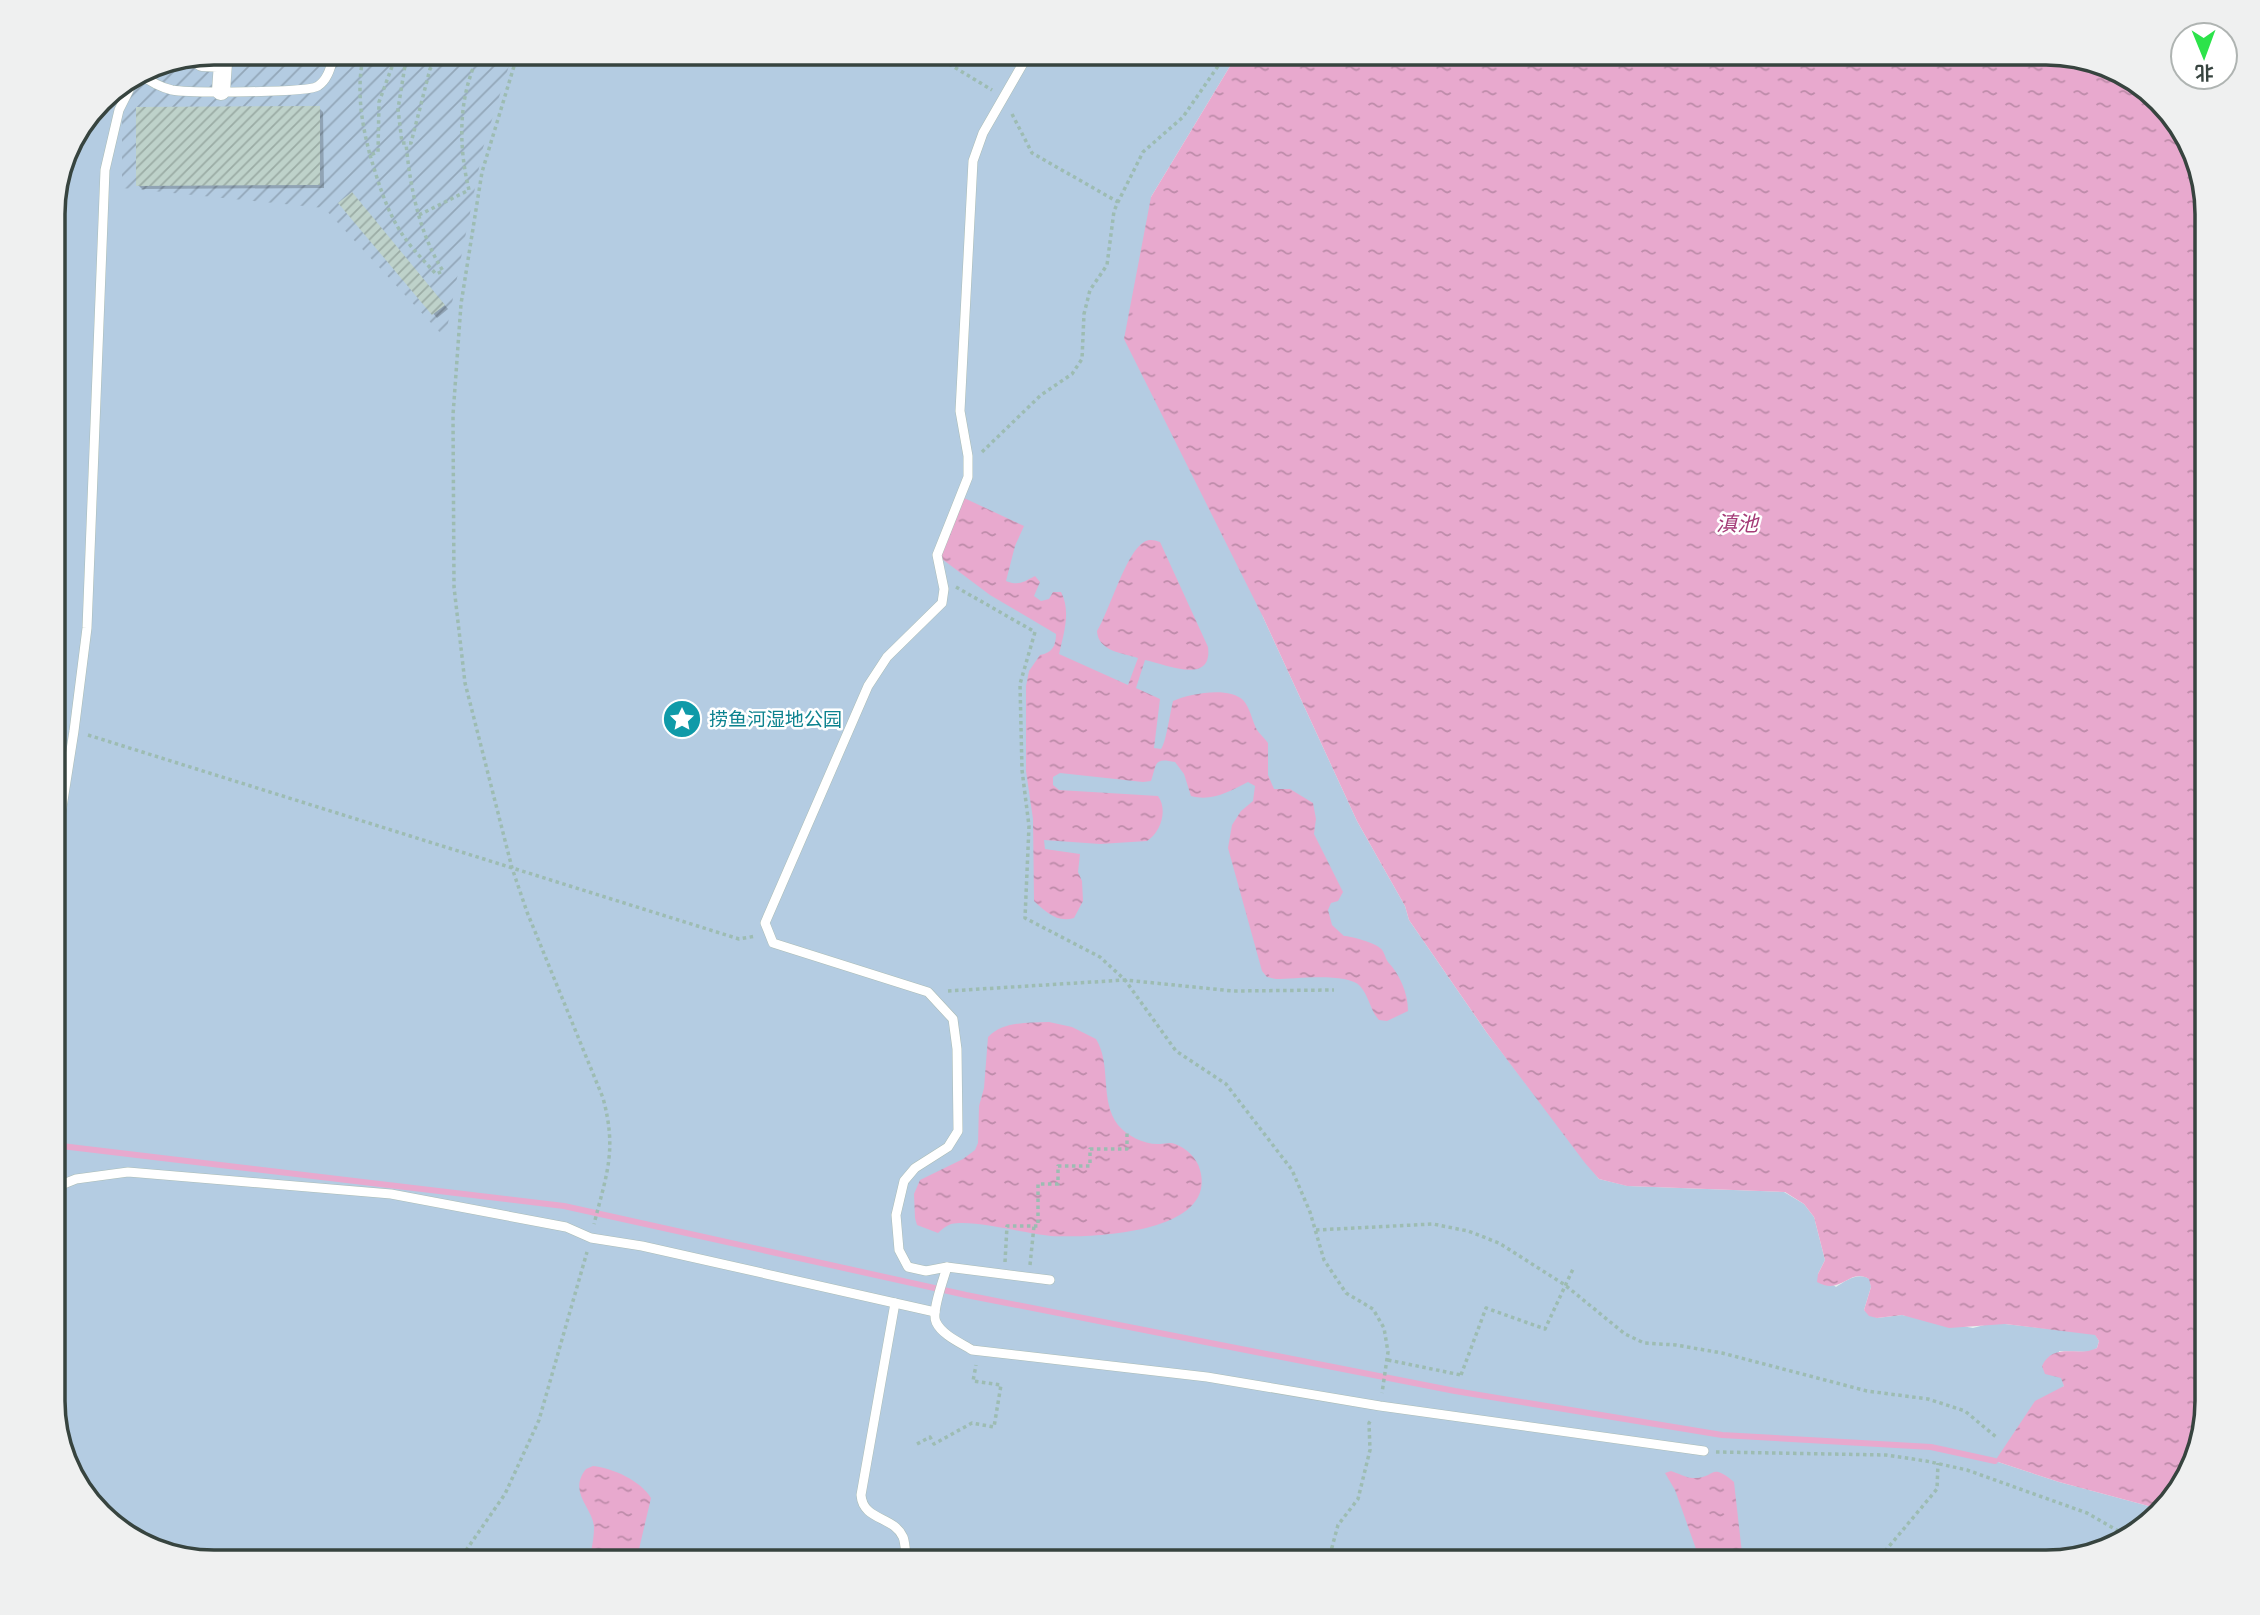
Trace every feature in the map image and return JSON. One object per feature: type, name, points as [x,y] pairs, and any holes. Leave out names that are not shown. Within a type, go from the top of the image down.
[{"type":"street","points":[[221,91],[223,65]]},
{"type":"lane","points":[[147,81],[173,90],[299,91],[316,88],[330,65]]},
{"type":"lane","points":[[1021,65],[983,133],[973,161],[960,411],[968,477],[937,555],[944,589],[942,603],[887,657],[868,686],[765,923],[773,943],[928,992],[953,1018],[957,1049],[957,1131],[948,1147],[915,1168],[904,1181],[896,1215],[900,1250],[908,1267],[926,1271],[1004,1274],[1050,1280]]},
{"type":"lane","points":[[65,788],[86,628],[105,170],[119,110],[129,92]]},
{"type":"lane","points":[[65,1183],[76,1179],[128,1172],[391,1194],[566,1227],[935,1312]]},
{"type":"lane","points":[[946,1271],[935,1312],[936,1322],[946,1334],[972,1350],[1207,1377],[1380,1406],[1703,1451]]},
{"type":"lane","points":[[895,1303],[861,1495],[866,1511],[895,1526],[903,1536],[905,1550]]},
{"type":"path","points":[[362,65],[359,92],[362,124],[380,190],[393,220],[407,241],[436,274],[443,271],[424,232],[419,215],[408,170],[406,143]]},
{"type":"path","points":[[370,155],[378,152],[379,102],[392,65]]},
{"type":"path","points":[[405,65],[398,109],[402,143],[411,143],[432,65]]},
{"type":"path","points":[[419,215],[469,190],[460,142],[464,106],[474,65]]},
{"type":"path","points":[[467,1550],[505,1494],[539,1420],[592,1235],[611,1152],[611,1126],[603,1098],[527,912],[512,868],[465,683],[454,587],[453,415],[461,304],[482,172],[514,65]]},
{"type":"path","points":[[952,65],[1003,97],[1032,153],[1118,202]]},
{"type":"path","points":[[968,467],[1032,404],[1072,374],[1082,359],[1084,314],[1090,290],[1107,265],[1114,211],[1118,202],[1143,152],[1183,117],[1218,65]]},
{"type":"path","points":[[944,589],[959,587],[1035,632],[1020,684],[1022,770],[1029,826],[1025,918],[1100,957],[1125,980],[1176,1051],[1226,1084],[1292,1170],[1311,1212],[1324,1260],[1346,1293],[1373,1309],[1384,1328],[1388,1352],[1382,1395]]},
{"type":"path","points":[[74,731],[739,939],[769,934]]},
{"type":"path","points":[[928,992],[1125,980],[1233,991],[1334,990]]},
{"type":"path","points":[[1004,1274],[1007,1226],[1038,1226],[1038,1184],[1058,1184],[1058,1166],[1090,1166],[1090,1149],[1127,1149],[1127,1130]]},
{"type":"path","points":[[1315,1230],[1433,1224],[1468,1231],[1499,1243],[1565,1285],[1625,1334],[1644,1343],[1722,1353],[1867,1391],[1928,1399],[1965,1411],[1996,1437]]},
{"type":"path","points":[[1028,1277],[1034,1226]]},
{"type":"path","points":[[1387,1363],[1461,1375],[1486,1308],[1545,1329],[1573,1269]]},
{"type":"path","points":[[917,1444],[930,1437],[934,1444],[972,1423],[994,1427],[1001,1385],[973,1381],[976,1363]]},
{"type":"path","points":[[1331,1550],[1338,1525],[1358,1499],[1370,1450],[1369,1423],[1380,1406]]},
{"type":"path","points":[[1703,1451],[1728,1454],[1886,1455],[1938,1464],[1968,1470],[2087,1513],[2119,1531]]},
{"type":"path","points":[[1887,1550],[1937,1489],[1938,1464]]},
{"type":"shaded area","points":[[509,65],[483,148],[445,338],[324,208],[122,188],[122,111],[135,88],[156,76],[194,66]]},
{"type":"shaded area","name":"捞鱼河湿地公园","points":[[1231,65],[1151,197],[1263,617],[1357,821],[1405,906],[1409,920],[1487,1033],[1599,1179],[1628,1186],[1784,1192],[1804,1204],[1814,1217],[1825,1260],[1818,1274],[1836,1287],[1857,1277],[1870,1279],[1871,1287],[1864,1310],[1877,1318],[1902,1315],[1973,1328],[1988,1324],[2005,1324],[2095,1334],[2099,1341],[2097,1348],[2090,1352],[2059,1351],[2064,1386],[1995,1461],[2059,1482],[2151,1507],[2112,1535],[2076,1547],[2047,1550],[213,1550],[194,1549],[156,1539],[123,1520],[102,1500],[85,1476],[70,1440],[65,1411],[65,204],[76,156],[90,131],[108,108],[131,90],[156,76],[194,66]]},
{"type":"water","name":"滇池","points":[[1231,65],[2066,66],[2112,80],[2137,95],[2158,115],[2180,148],[2187,166],[2194,194],[2195,213],[2195,1402],[2194,1421],[2184,1459],[2165,1492],[2151,1507],[2059,1482],[1995,1461],[2035,1401],[2064,1386],[2061,1378],[2045,1374],[2042,1366],[2047,1358],[2060,1352],[2082,1352],[2097,1348],[2099,1341],[2095,1335],[2005,1324],[1949,1328],[1902,1315],[1877,1318],[1869,1316],[1864,1310],[1871,1287],[1869,1279],[1856,1276],[1833,1286],[1817,1282],[1825,1260],[1814,1217],[1804,1204],[1785,1192],[1627,1186],[1599,1179],[1585,1163],[1487,1033],[1409,920],[1405,906],[1357,821],[1263,617],[1124,339],[1151,197]]},
{"type":"water","points":[[962,497],[1024,526],[1015,546],[1006,581],[1021,583],[1035,576],[1040,582],[1034,596],[1041,601],[1049,599],[1053,592],[1061,592],[1066,614],[1059,654],[1128,685],[1138,658],[1106,647],[1098,638],[1097,631],[1124,570],[1137,548],[1148,540],[1160,542],[1208,647],[1208,659],[1203,666],[1186,670],[1145,660],[1136,688],[1160,699],[1154,748],[1161,749],[1163,746],[1173,701],[1218,692],[1243,700],[1257,730],[1268,743],[1268,775],[1274,789],[1290,789],[1313,803],[1316,819],[1314,834],[1343,892],[1338,901],[1331,903],[1328,910],[1332,925],[1344,936],[1368,942],[1381,949],[1402,985],[1408,1011],[1387,1021],[1379,1020],[1363,990],[1353,982],[1333,978],[1276,979],[1267,977],[1262,971],[1228,848],[1232,825],[1241,811],[1253,801],[1255,786],[1248,782],[1221,795],[1206,798],[1191,796],[1184,774],[1175,762],[1159,761],[1151,781],[1143,782],[1060,773],[1053,777],[1053,785],[1059,790],[1158,796],[1162,820],[1147,841],[1100,844],[1044,840],[1045,849],[1080,854],[1078,872],[1082,881],[1083,901],[1074,918],[1062,919],[1052,916],[1034,901],[1033,819],[1026,771],[1026,686],[1029,671],[1040,655],[1048,653],[1052,648],[1056,634],[990,595],[942,559],[941,550]]},
{"type":"water","points":[[1049,1022],[1072,1027],[1096,1039],[1104,1060],[1109,1105],[1112,1115],[1122,1129],[1148,1143],[1175,1144],[1194,1158],[1200,1170],[1200,1191],[1190,1208],[1171,1220],[1147,1228],[1093,1236],[1051,1236],[961,1223],[951,1224],[938,1233],[917,1225],[914,1194],[920,1180],[963,1159],[975,1150],[978,1143],[979,1106],[984,1088],[988,1037],[1009,1025]]},
{"type":"water","points":[[593,1466],[626,1476],[641,1486],[651,1498],[639,1550],[591,1550],[593,1521],[579,1486],[586,1469]]},
{"type":"water","points":[[1671,1471],[1700,1478],[1716,1472],[1734,1482],[1742,1550],[1696,1549],[1675,1490],[1665,1473]]},
{"type":"building","points":[[320,106],[320,185],[136,186],[136,107]]},
{"type":"building","points":[[352,192],[445,305],[432,315],[338,203]]},
{"type":"waterway","points":[[65,1146],[564,1206],[966,1295],[1455,1391],[1722,1435],[1931,1447],[1995,1461]]},
{"type":"place","name":"捞鱼河湿地公园","points":[[682,719]]}]
